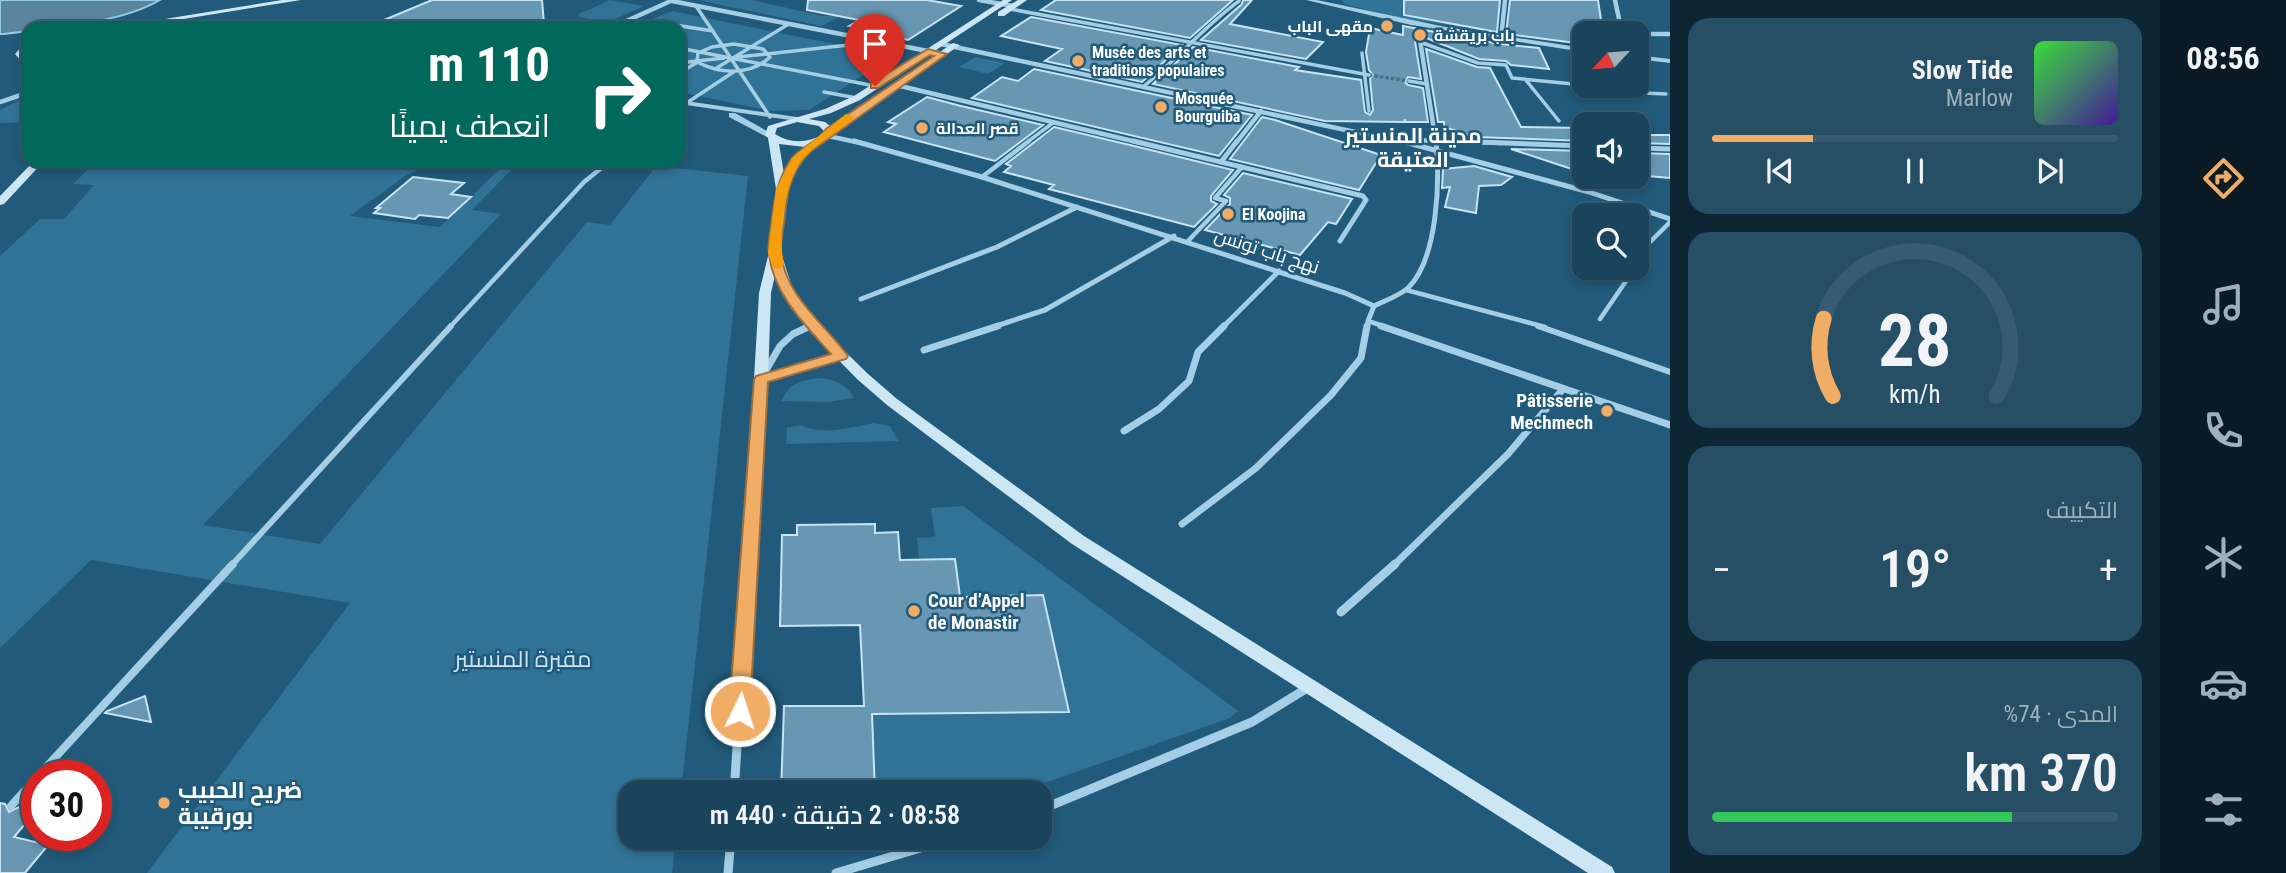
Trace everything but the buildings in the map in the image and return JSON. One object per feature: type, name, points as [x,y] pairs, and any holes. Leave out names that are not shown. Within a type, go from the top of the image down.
[{"type":"main road","points":[[159,21],[297,0]]},
{"type":"main road","points":[[761,379],[765,293],[775,253],[781,189],[772,136],[773,126],[828,111],[857,98],[941,44],[1008,5],[1023,0]]},
{"type":"main road","points":[[781,189],[796,160],[817,142],[955,46],[1008,5]]},
{"type":"main road","points":[[797,119],[822,124],[829,134]]},
{"type":"main road","points":[[772,136],[798,144],[817,142]]},
{"type":"main road","points":[[0,202],[32,168]]},
{"type":"main road","points":[[775,253],[787,290],[811,325],[892,402],[1078,540],[1605,873]]},
{"type":"street","points":[[624,21],[671,0],[943,54]]},
{"type":"street","points":[[979,0],[1368,75]]},
{"type":"street","points":[[1314,0],[1426,29],[1572,48]]},
{"type":"street","points":[[1501,39],[1505,0]]},
{"type":"street","points":[[1615,0],[1619,21]]},
{"type":"street","points":[[1144,86],[1194,42],[1212,20],[1239,1]]},
{"type":"street","points":[[696,6],[770,117]]},
{"type":"street","points":[[715,69],[787,24]]},
{"type":"street","points":[[686,27],[713,31]]},
{"type":"street","points":[[1649,34],[1670,34]]},
{"type":"street","points":[[1420,41],[1478,63],[1506,65],[1512,78],[1572,84]]},
{"type":"street","points":[[1182,524],[1256,468],[1331,395],[1361,358],[1368,321],[1374,306],[1406,290],[1416,277],[1436,221],[1439,200],[1437,141],[1420,41]]},
{"type":"street","points":[[686,63],[876,42]]},
{"type":"street","points":[[941,44],[1388,138],[1589,192],[1670,221],[1649,242]]},
{"type":"street","points":[[697,62],[696,57],[700,52],[722,45],[752,46],[769,53]]},
{"type":"street","points":[[686,49],[875,86]]},
{"type":"street","points":[[697,62],[715,69],[738,70],[762,64],[770,57],[769,53]]},
{"type":"street","points":[[1362,54],[1368,75],[1369,111]]},
{"type":"street","points":[[1649,59],[1670,61]]},
{"type":"street","points":[[686,69],[697,62]]},
{"type":"street","points":[[686,101],[738,70]]},
{"type":"street","points":[[1525,79],[1559,121]]},
{"type":"street","points":[[1409,81],[1427,84]]},
{"type":"street","points":[[896,85],[1365,197],[1340,241]]},
{"type":"street","points":[[824,92],[857,98]]},
{"type":"street","points":[[1649,93],[1666,94]]},
{"type":"street","points":[[0,103],[21,95]]},
{"type":"street","points":[[686,105],[797,119]]},
{"type":"street","points":[[719,110],[772,136]]},
{"type":"street","points":[[1221,162],[1261,111]]},
{"type":"street","points":[[982,177],[1055,122]]},
{"type":"street","name":"نهج باب تونس","points":[[829,134],[982,177],[1174,236],[1345,293],[1374,306]]},
{"type":"street","points":[[1388,138],[1572,146]]},
{"type":"street","points":[[1649,148],[1670,149]]},
{"type":"street","points":[[1188,241],[1226,201],[1215,198],[1242,167]]},
{"type":"street","points":[[53,760],[547,221],[601,168]]},
{"type":"street","points":[[861,299],[997,247],[1077,206]]},
{"type":"street","points":[[924,350],[1045,310],[1174,236]]},
{"type":"street","points":[[1124,431],[1159,409],[1182,388],[1192,374],[1198,352],[1279,271]]},
{"type":"street","points":[[1600,319],[1626,280]]},
{"type":"street","points":[[1406,290],[1559,331],[1670,372]]},
{"type":"street","points":[[1368,321],[1670,425]]},
{"type":"street","points":[[735,780],[761,379],[770,358],[783,340],[811,325]]},
{"type":"street","points":[[761,379],[841,356]]},
{"type":"street","points":[[1341,612],[1467,495],[1515,446],[1550,400],[1563,389]]},
{"type":"street","points":[[1052,805],[1252,722],[1309,686]]},
{"type":"street","points":[[11,806],[21,795]]},
{"type":"street","points":[[728,873],[730,850]]},
{"type":"street","points":[[836,873],[914,850]]},
{"type":"green space","points":[[610,0],[644,6],[610,21],[579,17],[579,14]]},
{"type":"green space","points":[[697,0],[752,0],[823,16],[843,15],[821,26]]},
{"type":"green space","points":[[1342,0],[1404,0],[1492,29],[1493,32],[1399,18],[1344,4]]},
{"type":"green space","points":[[672,11],[879,53],[886,55],[888,59],[809,110],[771,111],[686,93],[686,21],[647,21]]},
{"type":"green space","points":[[976,57],[1005,63],[988,74],[959,67]]},
{"type":"green space","points":[[21,99],[21,122],[0,123],[0,110]]},
{"type":"green space","name":"مقبرة المنستير","points":[[90,168],[422,168],[405,176],[350,216],[440,227],[501,168],[513,168],[472,210],[501,214],[203,525],[320,544],[587,222],[610,225],[654,168],[748,176],[682,780],[618,780],[618,850],[675,850],[672,873],[147,873],[350,603],[91,560],[0,648],[0,256],[40,219],[64,219],[94,185],[73,184]]},
{"type":"green space","points":[[819,378],[840,383],[854,398],[828,402],[782,401],[788,390],[796,384]]},
{"type":"green space","points":[[874,423],[890,426],[898,441],[786,444],[787,428],[793,426],[833,430]]},
{"type":"green space","points":[[963,506],[1238,711],[1230,718],[1052,780],[875,780],[872,706],[1069,711],[1043,596],[960,597],[955,559],[919,559],[917,538],[935,537],[931,508]]},
{"type":"shaded area","points":[[0,0],[160,0],[131,13],[100,21],[21,21],[21,32],[0,34]]},
{"type":"tunnel","points":[[1420,40],[1424,33]]},
{"type":"tunnel","points":[[1369,75],[1409,81]]},
{"type":"slow traffic","points":[[778,265],[775,253],[781,189],[796,160],[806,149],[828,136],[830,131],[850,117]]},
{"type":"place","name":"مقهى الباب","points":[[1387,26]]},
{"type":"place","name":"باب بريقشة","points":[[1420,35]]},
{"type":"place","name":"Musée des arts et traditions populaires","points":[[1078,61]]},
{"type":"place","name":"Mosquée Bourguiba","points":[[1161,107]]},
{"type":"place","name":"قصر العدالة","points":[[922,128]]},
{"type":"place","name":"El Koojina","points":[[1228,214]]},
{"type":"place","name":"Pâtisserie Mechmech","points":[[1607,411]]},
{"type":"place","name":"Cour d’Appel de Monastir","points":[[914,611]]},
{"type":"place","name":"ضريح الحبيب بورقيبة","points":[[164,803]]},
{"type":"district","name":"مدينة المنستير العتيقة","points":[[1413,148]]},
{"type":"route","points":[[740,711],[761,379],[841,356],[798,308],[779,270],[775,253],[781,189],[796,160],[806,149],[943,54],[928,52],[875,86]]}]
